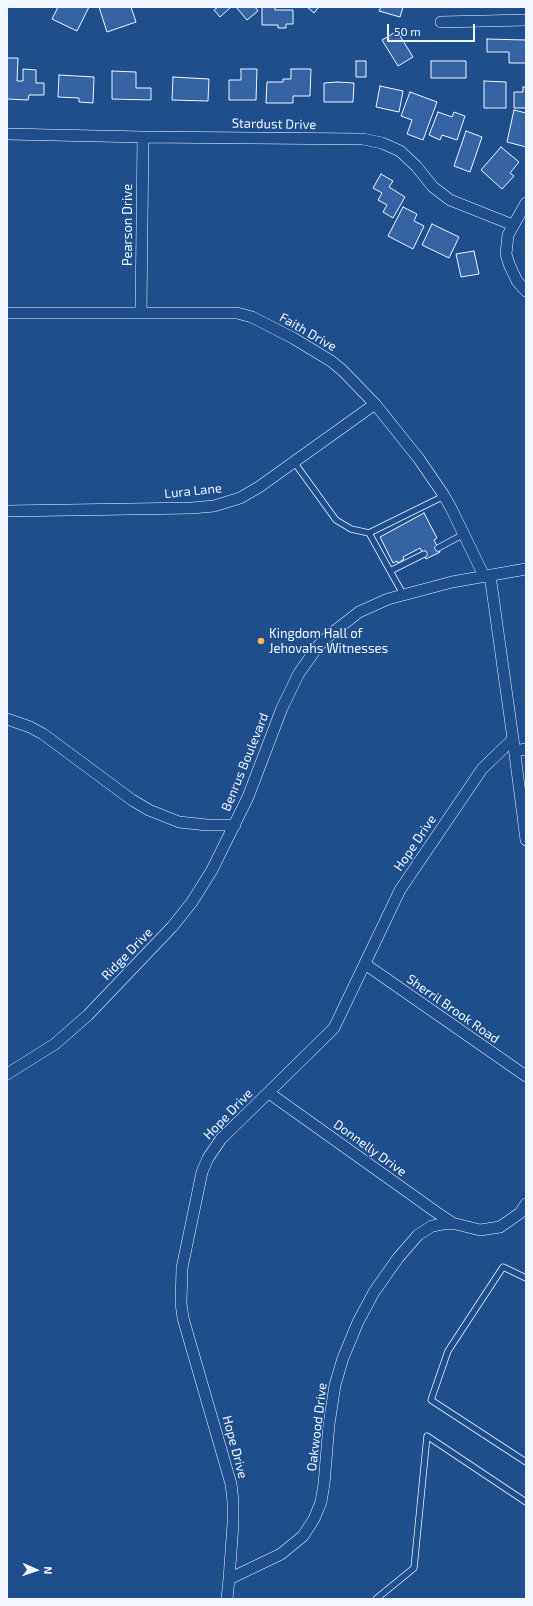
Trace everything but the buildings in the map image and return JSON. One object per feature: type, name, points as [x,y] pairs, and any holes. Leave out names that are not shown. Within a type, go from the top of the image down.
[{"type":"street","points":[[441,22],[526,20]]},
{"type":"street","name":"Stardust Drive","points":[[7,134],[363,139],[382,143],[400,151],[416,166],[432,187],[445,197],[513,225]]},
{"type":"street","name":"Pearson Drive","points":[[142,313],[143,137]]},
{"type":"street","points":[[526,203],[508,235],[506,254],[516,281],[526,291]]},
{"type":"street","name":"Faith Drive","points":[[7,314],[237,313],[252,317],[293,338],[331,361],[342,370],[375,404],[419,459],[444,496],[487,575],[514,739],[520,750],[526,840]]},
{"type":"street","name":"Lura Lane","points":[[7,511],[192,508],[214,506],[246,494],[259,487],[375,404]]},
{"type":"street","name":"Benrus Boulevard","points":[[7,719],[30,727],[43,734],[132,800],[149,810],[179,822],[207,825],[235,825],[256,779],[282,708],[309,658],[328,637],[345,622],[375,604],[403,594],[452,582],[526,568]]},
{"type":"street","name":"Hope Drive","points":[[229,1579],[233,1524],[231,1484],[183,1318],[180,1288],[182,1268],[200,1179],[208,1158],[221,1139],[334,1028],[400,890],[482,769],[514,739]]},
{"type":"street","name":"Ridge Drive","points":[[7,1074],[55,1044],[82,1020],[172,927],[192,902],[212,870],[235,825]]},
{"type":"street","name":"Sherril Brook Road","points":[[365,964],[526,1076]]},
{"type":"street","name":"Donnelly Drive","points":[[269,1092],[436,1212],[456,1224]]},
{"type":"street","name":"Oakwood Drive","points":[[229,1579],[281,1554],[303,1536],[314,1520],[321,1502],[329,1424],[335,1386],[343,1358],[358,1322],[374,1292],[398,1258],[418,1235],[432,1226],[456,1224],[480,1230],[500,1227],[520,1213],[526,1204]]},
{"type":"street","points":[[227,1599],[229,1579]]},
{"type":"lane","points":[[294,462],[336,520],[351,529],[369,534],[444,496]]},
{"type":"lane","points":[[369,534],[403,594]]},
{"type":"lane","points":[[438,548],[464,534]]},
{"type":"lane","points":[[390,571],[424,554]]},
{"type":"lane","points":[[526,1278],[503,1267],[448,1351],[431,1400],[526,1462]]},
{"type":"lane","points":[[376,1599],[414,1568],[427,1436],[526,1502]]},
{"type":"place","name":"Kingdom Hall of Jehovahs Witnesses","points":[[261,641]]}]
